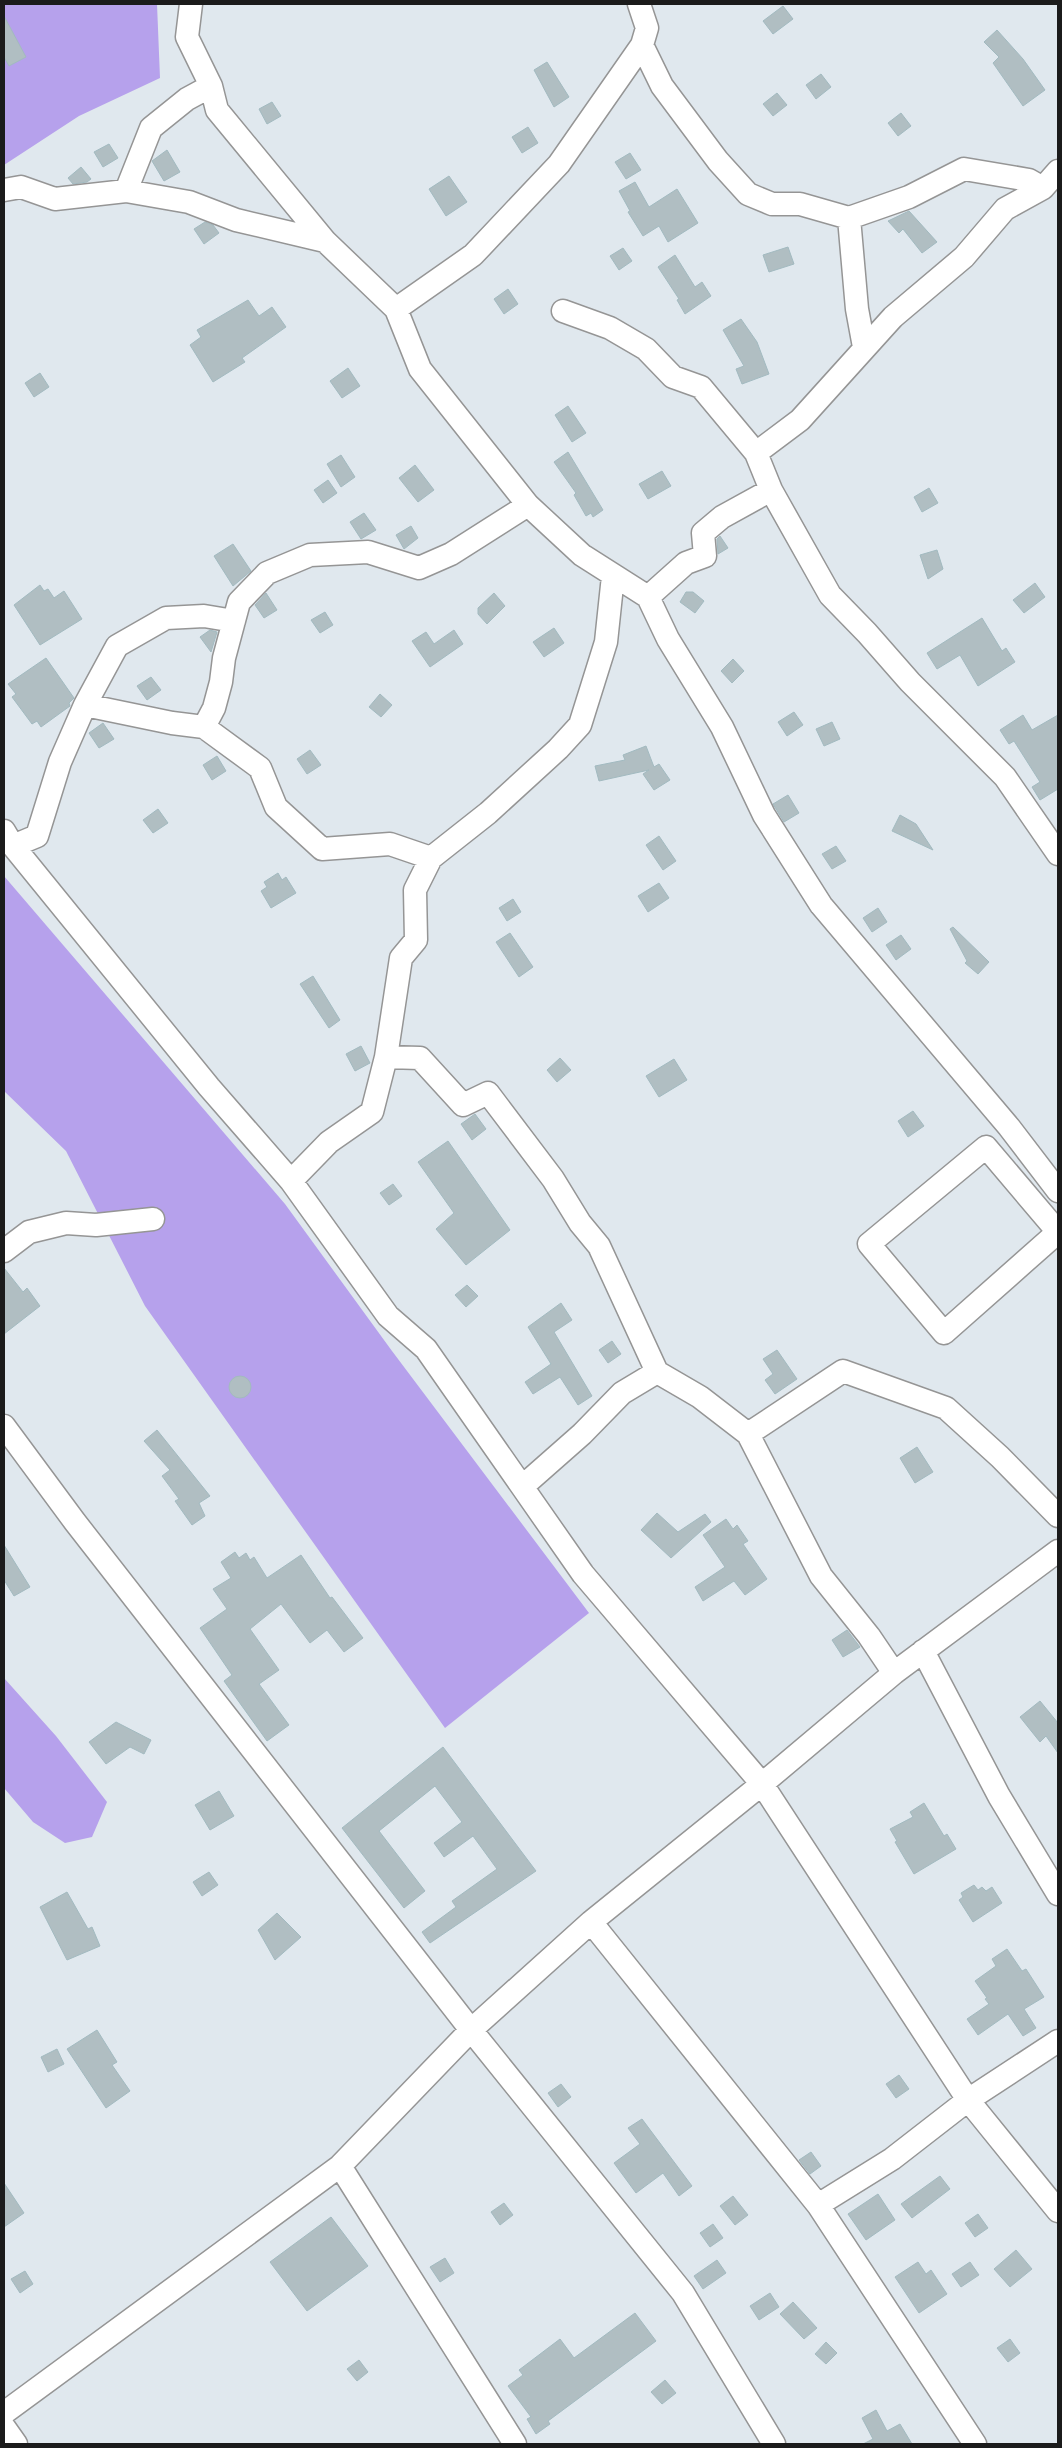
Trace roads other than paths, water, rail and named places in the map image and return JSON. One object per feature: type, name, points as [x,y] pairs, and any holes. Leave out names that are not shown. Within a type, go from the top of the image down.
[{"type":"street","points":[[191,4],[186,36],[211,86],[217,110],[325,241],[396,309],[420,369],[528,505],[582,554],[613,576],[648,597],[668,639],[722,727],[764,815],[821,905],[1009,1127],[1058,1191]]},
{"type":"street","points":[[396,309],[473,255],[558,164],[642,45],[647,28],[639,4]]},
{"type":"street","points":[[642,45],[662,86],[718,161],[748,194],[772,204],[800,204],[849,218],[909,197],[964,169],[1029,180],[1043,188]]},
{"type":"street","points":[[126,190],[151,128],[187,99],[211,86]]},
{"type":"street","points":[[756,453],[800,420],[893,317],[964,258],[1005,209],[1043,188],[1058,171]]},
{"type":"street","points":[[4,190],[21,188],[55,199],[126,190],[189,202],[236,220],[325,241]]},
{"type":"street","points":[[849,218],[857,309],[864,347]]},
{"type":"street","points":[[563,312],[610,328],[646,349],[673,376],[701,388],[756,453],[771,490],[830,595],[867,633],[910,682],[1004,777],[1058,854]]},
{"type":"street","points":[[648,597],[686,563],[705,556],[703,533],[722,517],[771,490]]},
{"type":"street","points":[[204,727],[214,708],[239,602],[267,573],[310,555],[368,552],[419,568],[451,554],[528,505]]},
{"type":"street","points":[[291,1182],[329,1142],[372,1112],[386,1057],[401,958],[416,940],[415,890],[431,858],[488,813],[558,750],[580,725],[606,642],[613,576]]},
{"type":"street","points":[[9,839],[37,836],[60,762],[85,705],[117,646],[166,618],[204,616],[234,621]]},
{"type":"street","points":[[85,705],[172,723],[204,727],[260,768],[276,807],[322,849],[390,844],[431,858]]},
{"type":"street","points":[[9,839],[208,1087],[291,1182],[388,1316],[426,1349],[523,1486],[582,1574],[762,1784],[968,2100],[1052,2200],[1058,2211]]},
{"type":"street","points":[[386,1057],[420,1058],[463,1105],[488,1093],[553,1179],[580,1223],[599,1246],[657,1372],[700,1398],[748,1434],[821,1576],[870,1636],[894,1673]]},
{"type":"street","points":[[986,1147],[1058,1232],[944,1333],[869,1244],[986,1147]]},
{"type":"street","points":[[4,1251],[29,1232],[66,1223],[96,1225],[153,1219]]},
{"type":"street","points":[[748,1434],[843,1371],[946,1408],[1000,1457],[1058,1516]]},
{"type":"street","points":[[523,1486],[582,1434],[622,1393],[657,1372]]},
{"type":"street","points":[[4,1426],[75,1522],[471,2030],[683,2293],[774,2444]]},
{"type":"street","points":[[4,2413],[340,2166],[471,2030],[591,1922],[762,1784],[894,1673],[1058,1551]]},
{"type":"street","points":[[923,1650],[999,1796],[1058,1894]]},
{"type":"street","points":[[591,1922],[818,2205],[976,2444]]},
{"type":"street","points":[[818,2205],[892,2159],[968,2100],[1058,2041]]},
{"type":"street","points":[[340,2166],[515,2444]]},
{"type":"street","points":[[4,2428],[16,2444]]}]
